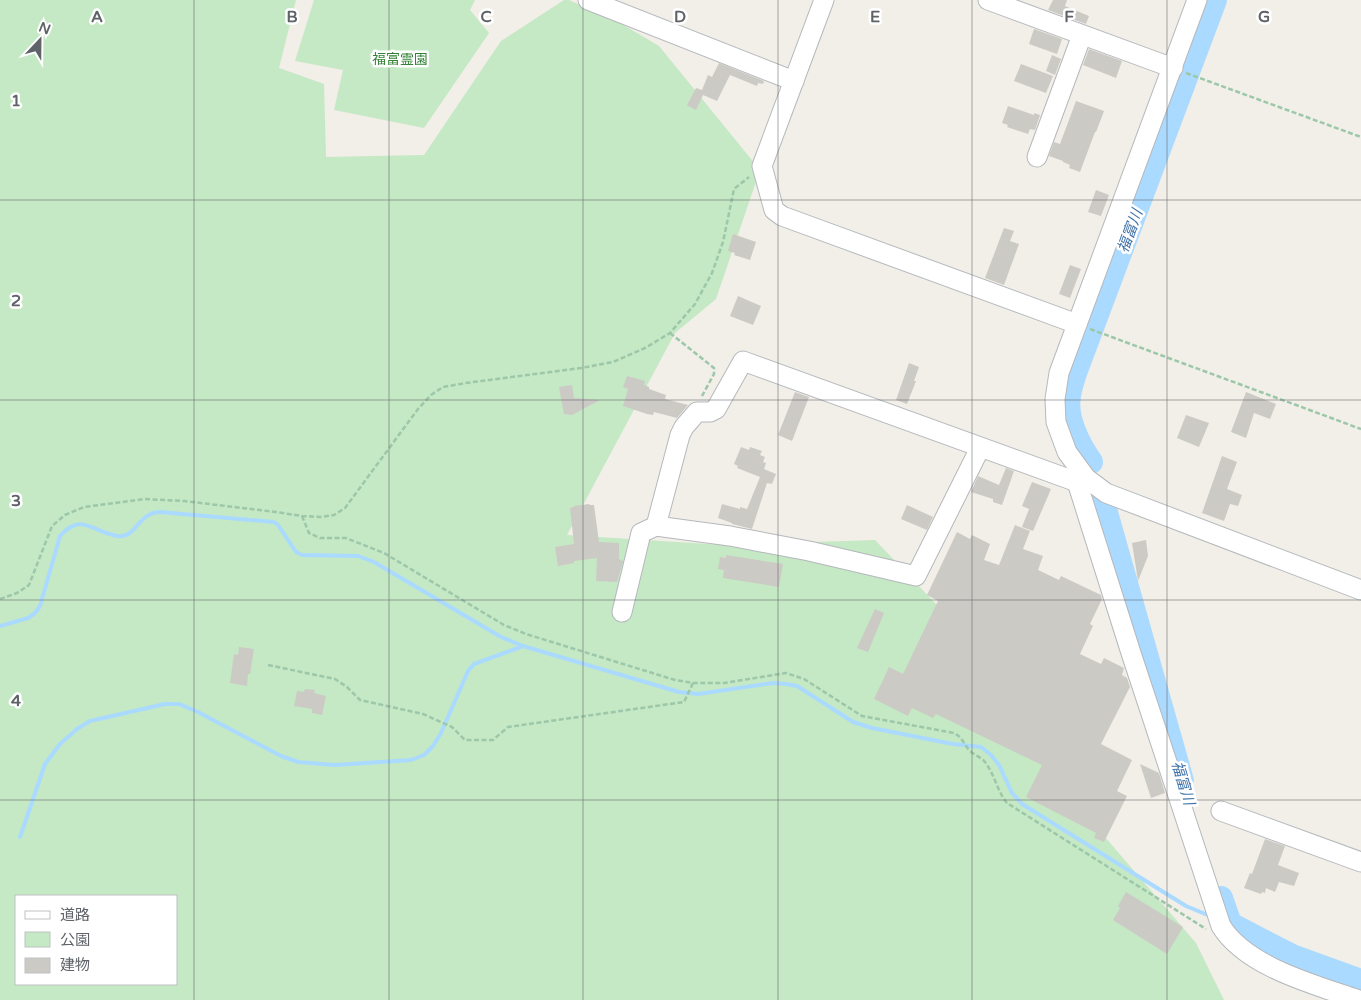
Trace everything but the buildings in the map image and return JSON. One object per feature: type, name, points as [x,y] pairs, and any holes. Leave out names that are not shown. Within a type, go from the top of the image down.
[{"type":"street","points":[[588,0],[794,81]]},
{"type":"street","points":[[824,0],[762,166],[774,210],[782,216],[1082,326]]},
{"type":"street","points":[[988,0],[1173,68]]},
{"type":"street","points":[[1197,0],[1082,326],[1059,373],[1055,399],[1056,422],[1067,452],[1082,480],[1131,653],[1221,925],[1245,951],[1280,972],[1359,1000]]},
{"type":"street","points":[[1037,157],[1082,35]]},
{"type":"street","points":[[656,526],[680,435],[684,427],[698,412],[710,412],[716,408],[743,361],[980,448],[1082,480],[1106,493],[1361,590]]},
{"type":"street","points":[[622,612],[642,533],[656,526],[730,536],[809,551],[916,576],[980,448]]},
{"type":"street","points":[[1221,811],[1361,862]]},
{"type":"path","points":[[1195,76],[1361,137]]},
{"type":"path","points":[[0,598],[17,593],[29,585],[52,526],[65,515],[84,507],[146,499],[184,501],[302,516],[321,517],[334,515],[345,508],[418,409],[431,395],[443,387],[466,382],[581,368],[613,362],[645,348],[670,333],[695,304],[712,273],[723,242],[734,189]]},
{"type":"path","points":[[1082,326],[1361,429]]},
{"type":"path","points":[[670,333],[714,368],[714,374],[701,398],[698,412]]},
{"type":"path","points":[[302,516],[309,533],[320,538],[346,538],[384,553],[504,625],[526,634],[666,678],[693,684],[724,683],[786,673],[804,679],[862,716],[954,733],[960,736],[970,752],[984,761],[993,774],[1001,796],[1007,804],[1212,932],[1221,925]]},
{"type":"path","points":[[268,665],[335,679],[347,687],[360,700],[423,714],[452,727],[465,740],[493,740],[508,727],[684,702],[693,684]]},
{"type":"green space","points":[[0,0],[296,0],[279,68],[324,84],[326,157],[424,155],[501,41],[564,0],[569,0],[620,23],[659,46],[760,170],[716,299],[675,333],[567,535],[724,545],[875,540],[973,643],[1086,815],[1196,943],[1224,1000],[0,1000]]},
{"type":"green space","name":"福富霊園","points":[[314,0],[475,0],[470,10],[489,33],[424,128],[334,110],[343,70],[295,61]]},
{"type":"waterway","name":"福富川","points":[[1091,462],[1082,448],[1071,422],[1068,404],[1071,387],[1215,0]]},
{"type":"waterway","name":"福富川","points":[[1103,502],[1182,781]]},
{"type":"waterway","points":[[0,626],[28,618],[40,606],[60,536],[66,530],[72,526],[82,524],[106,533],[122,536],[130,533],[145,517],[160,512],[274,522],[296,552],[302,555],[358,556],[374,562],[501,637],[523,646]]},
{"type":"waterway","points":[[20,837],[45,764],[60,744],[77,729],[90,721],[165,704],[179,704],[281,756],[298,762],[335,765],[411,760],[424,755],[433,746],[441,733],[468,671],[474,664],[523,646],[679,692],[698,694],[773,683],[797,686],[853,722],[872,728],[953,744],[981,747],[999,765],[1012,793],[1022,804],[1186,906],[1210,916]]},
{"type":"waterway","name":"福富川","points":[[1221,898],[1230,924],[1292,956],[1361,981]]}]
